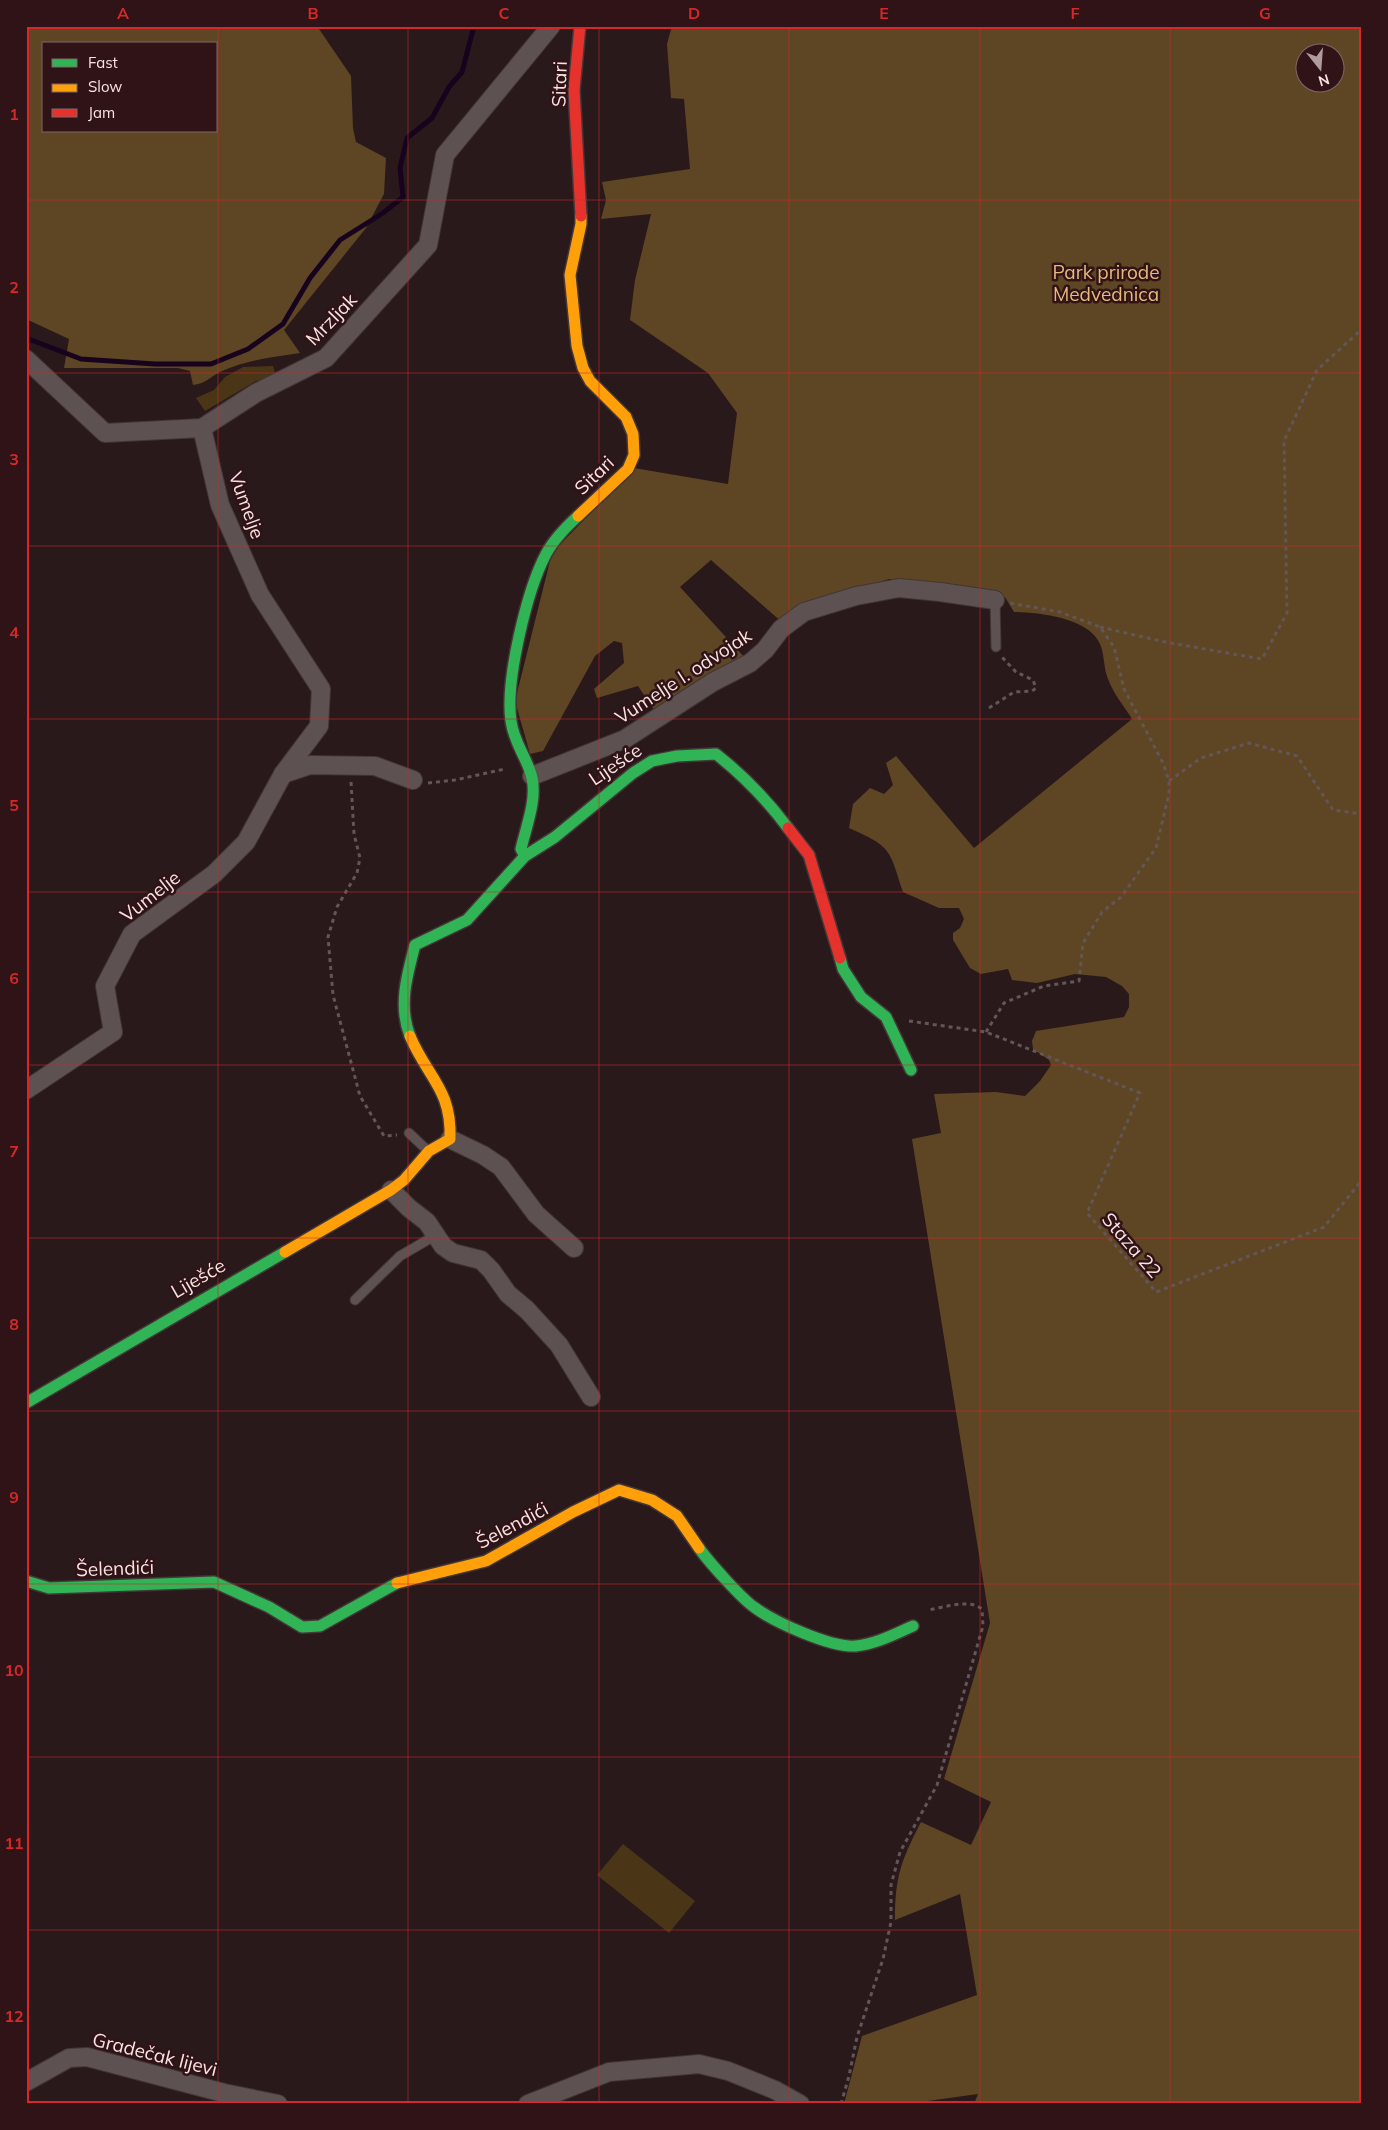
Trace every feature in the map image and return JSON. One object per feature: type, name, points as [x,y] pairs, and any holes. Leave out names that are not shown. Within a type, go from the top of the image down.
[{"type":"street","name":"Mrzljak","points":[[26,359],[105,433],[202,428],[256,393],[326,358],[428,245],[445,155],[552,26]]},
{"type":"street","name":"Sitari","points":[[525,856],[521,849],[534,790],[513,730],[509,698],[520,637],[531,594],[546,554],[563,530],[628,469],[634,455],[633,434],[626,417],[590,381],[583,368],[577,346],[570,275],[581,224],[574,90],[580,26]]},
{"type":"street","name":"Vumelje","points":[[26,1090],[113,1032],[105,986],[132,934],[214,874],[246,842],[283,774],[319,726],[320,689],[260,595],[220,505],[202,428]]},
{"type":"street","name":"Vumelje I. odvojak","points":[[529,772],[625,740],[713,682],[750,663],[765,650],[781,629],[804,612],[856,596],[899,588],[995,600]]},
{"type":"street","name":"Liješće","points":[[26,1403],[392,1190],[404,1180],[429,1151],[450,1139],[452,1121],[447,1101],[433,1072],[410,1038],[405,1020],[404,996],[415,945],[467,920],[525,856],[555,837],[633,773],[652,762],[677,756],[716,754],[738,770],[767,800],[809,855],[843,969],[860,997],[886,1017],[910,1070]]},
{"type":"street","points":[[283,774],[310,765],[375,766],[413,780]]},
{"type":"street","points":[[450,1139],[483,1155],[501,1168],[536,1214],[574,1248]]},
{"type":"street","points":[[392,1190],[409,1208],[427,1222],[443,1246],[453,1253],[480,1260],[491,1270],[508,1294],[527,1310],[558,1345],[591,1397]]},
{"type":"street","name":"Šelendići","points":[[26,1581],[50,1588],[214,1582],[269,1607],[302,1627],[320,1626],[373,1598],[393,1584],[486,1561],[573,1512],[619,1490],[652,1500],[677,1516],[702,1552],[753,1606],[801,1632],[843,1646],[857,1646],[913,1626]]},
{"type":"street","name":"Gradečak lijevi","points":[[26,2082],[69,2058],[87,2056],[224,2093],[278,2104]]},
{"type":"street","points":[[528,2104],[609,2072],[699,2064],[775,2090],[800,2104]]},
{"type":"lane","points":[[995,600],[996,647]]},
{"type":"lane","points":[[409,1133],[429,1151]]},
{"type":"lane","points":[[355,1300],[400,1256],[436,1235]]},
{"type":"path","points":[[995,600],[1060,612],[1100,627],[1166,642],[1262,659],[1287,613],[1284,440],[1318,370],[1362,329]]},
{"type":"path","points":[[886,1017],[986,1032],[1004,1003],[1044,986],[1078,981],[1082,943],[1102,912],[1120,897],[1156,848],[1169,794],[1169,781],[1163,763],[1124,689],[1114,647],[1100,627]]},
{"type":"path","points":[[989,708],[1014,692],[1032,691],[1036,688],[1034,680],[1016,672],[1003,661],[996,647]]},
{"type":"path","points":[[1169,781],[1201,758],[1248,743],[1297,756],[1333,810],[1362,814]]},
{"type":"path","points":[[351,766],[352,811],[360,858],[357,873],[337,907],[328,937],[333,995],[360,1096],[384,1136],[409,1133]]},
{"type":"path","points":[[413,780],[431,784],[495,770],[529,772]]},
{"type":"path","name":"Staza 22","points":[[986,1032],[1140,1093],[1087,1213],[1156,1292],[1324,1227],[1362,1180]]},
{"type":"path","points":[[840,2104],[849,2076],[857,2037],[884,1959],[892,1922],[891,1885],[900,1852],[937,1785],[984,1617],[982,1609],[969,1603],[912,1614],[913,1626]]},
{"type":"shaded area","points":[[273,366],[276,376],[256,381],[205,411],[196,398],[214,390],[225,377],[243,367]]},
{"type":"shaded area","points":[[623,1844],[695,1901],[669,1933],[597,1875]]},
{"type":"green space","points":[[26,26],[317,26],[351,76],[353,128],[356,142],[386,158],[384,194],[366,228],[284,330],[300,353],[240,365],[193,385],[190,371],[178,368],[64,368],[69,339],[26,319]]},
{"type":"green space","name":"Park prirode Medvednica","points":[[672,26],[1362,26],[1362,2104],[974,2104],[978,2094],[906,2104],[844,2104],[862,2036],[977,1995],[960,1894],[895,1920],[896,1892],[900,1869],[921,1822],[971,1845],[991,1802],[944,1779],[990,1623],[912,1139],[941,1133],[934,1094],[996,1092],[1025,1096],[1040,1081],[1051,1065],[1049,1060],[1033,1049],[1032,1041],[1036,1031],[1124,1017],[1129,1007],[1129,994],[1122,986],[1106,977],[1075,974],[1037,983],[1012,980],[1008,969],[981,974],[970,968],[953,940],[953,933],[960,928],[964,919],[959,908],[939,908],[903,892],[895,867],[887,851],[874,840],[849,828],[853,804],[870,788],[884,794],[893,785],[886,763],[896,756],[974,848],[1132,719],[1110,684],[1099,642],[1084,627],[1073,622],[1048,615],[1014,612],[1005,597],[916,586],[889,579],[840,595],[783,623],[711,560],[680,587],[746,659],[654,710],[638,686],[597,698],[594,689],[624,663],[622,643],[614,641],[595,656],[543,751],[530,754],[515,701],[552,553],[634,468],[728,484],[737,413],[708,373],[630,320],[635,280],[651,214],[601,219],[606,200],[602,182],[690,169],[684,99],[671,98],[667,44]]},
{"type":"waterway","points":[[26,338],[81,359],[155,364],[211,364],[248,349],[283,324],[310,278],[340,240],[383,213],[403,197],[400,168],[407,138],[432,118],[449,87],[462,72],[474,26]]},
{"type":"traffic: fast","points":[[525,856],[521,849],[532,804],[533,786],[530,771],[515,737],[511,721],[511,683],[514,660],[525,612],[546,554],[553,543],[578,516]]},
{"type":"traffic: fast","points":[[410,1036],[406,1025],[404,1002],[415,945],[467,920],[525,856],[555,837],[633,773],[652,761],[677,756],[716,754],[755,789],[788,828]]},
{"type":"traffic: fast","points":[[840,958],[843,969],[861,997],[886,1017],[911,1070]]},
{"type":"traffic: fast","points":[[26,1403],[285,1252]]},
{"type":"traffic: fast","points":[[699,1548],[725,1579],[754,1607],[775,1620],[803,1633],[832,1643],[856,1646],[878,1641],[913,1626]]},
{"type":"traffic: fast","points":[[26,1581],[49,1588],[214,1582],[269,1607],[302,1627],[320,1626],[397,1583]]},
{"type":"traffic: slow","points":[[578,516],[628,469],[634,455],[633,434],[626,417],[590,381],[583,368],[577,346],[570,275],[581,216]]},
{"type":"traffic: slow","points":[[285,1252],[391,1190],[404,1180],[429,1151],[450,1139],[450,1122],[443,1095],[410,1036]]},
{"type":"traffic: slow","points":[[397,1583],[486,1561],[573,1512],[619,1490],[652,1500],[677,1516],[699,1548]]},
{"type":"traffic: jam","points":[[580,26],[574,90],[581,216]]},
{"type":"traffic: jam","points":[[788,828],[809,855],[840,958]]}]
